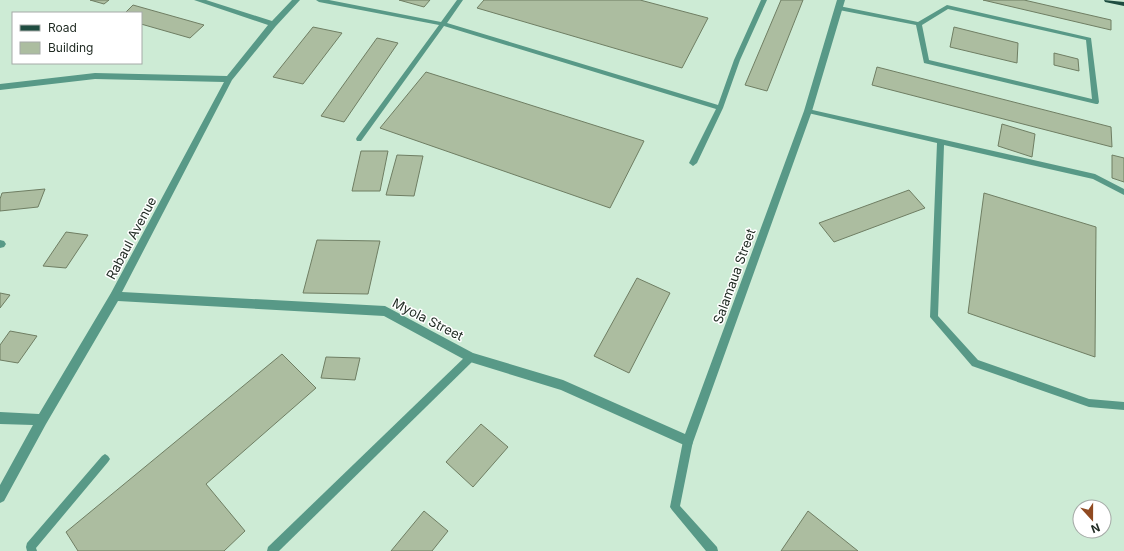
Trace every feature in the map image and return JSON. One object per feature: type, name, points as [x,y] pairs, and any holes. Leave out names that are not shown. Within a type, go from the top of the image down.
[{"type":"main road","points":[[1108,0],[1124,4]]},
{"type":"street","points":[[198,0],[273,24]]},
{"type":"street","name":"Rabaul Avenue","points":[[0,497],[42,420],[115,296],[229,79],[273,24],[296,0]]},
{"type":"street","name":"Salamaua Street","points":[[688,441],[808,111],[840,4]]},
{"type":"street","points":[[0,87],[95,76],[229,79]]},
{"type":"street","name":"Myola Street","points":[[115,296],[385,311],[471,357],[563,385],[688,441]]},
{"type":"street","points":[[0,418],[42,420]]},
{"type":"lane","points":[[319,0],[444,24],[720,108]]},
{"type":"lane","points":[[359,139],[460,0]]},
{"type":"lane","points":[[693,163],[720,108],[737,60],[764,0]]},
{"type":"lane","points":[[840,4],[919,24],[947,7],[1089,39],[1096,102],[926,61],[919,24]]},
{"type":"lane","points":[[808,111],[1095,177],[1124,192]]},
{"type":"lane","points":[[941,142],[934,317],[975,363],[1089,403],[1124,406]]},
{"type":"lane","points":[[272,551],[471,357]]},
{"type":"lane","name":"Salamaua Street","points":[[688,441],[675,508],[713,551]]},
{"type":"lane","points":[[32,551],[32,547],[105,459]]},
{"type":"building","points":[[90,0],[109,0],[104,4]]},
{"type":"building","points":[[399,0],[430,0],[424,7]]},
{"type":"building","points":[[484,0],[640,0],[708,18],[682,68],[477,8]]},
{"type":"building","points":[[781,0],[803,0],[767,91],[745,85]]},
{"type":"building","points":[[983,0],[1024,0],[1111,20],[1111,30]]},
{"type":"building","points":[[133,5],[204,25],[190,38],[142,24],[142,12],[126,12]]},
{"type":"building","points":[[313,27],[342,33],[303,84],[273,77]]},
{"type":"building","points":[[954,27],[1018,43],[1017,63],[950,47]]},
{"type":"building","points":[[377,38],[398,43],[344,122],[321,116]]},
{"type":"building","points":[[1054,53],[1078,59],[1079,71],[1054,65]]},
{"type":"building","points":[[877,67],[1111,127],[1112,147],[872,85]]},
{"type":"building","points":[[426,72],[644,141],[610,208],[380,128]]},
{"type":"building","points":[[1002,124],[1035,134],[1032,157],[998,146]]},
{"type":"building","points":[[361,151],[388,151],[380,191],[352,191]]},
{"type":"building","points":[[397,155],[423,156],[414,196],[386,195]]},
{"type":"building","points":[[1112,155],[1124,158],[1124,182],[1112,178]]},
{"type":"building","points":[[45,189],[38,207],[0,211],[0,199],[2,193]]},
{"type":"building","points":[[909,190],[925,208],[834,242],[819,223]]},
{"type":"building","points":[[984,193],[1096,227],[1095,357],[968,313]]},
{"type":"building","points":[[66,232],[88,235],[66,268],[43,266]]},
{"type":"building","points":[[317,240],[380,241],[368,294],[303,293]]},
{"type":"building","points":[[637,278],[670,293],[629,373],[594,356]]},
{"type":"building","points":[[0,293],[10,295],[0,308]]},
{"type":"building","points":[[10,331],[37,336],[18,363],[0,360],[0,345]]},
{"type":"building","points":[[282,354],[316,388],[206,484],[245,531],[224,551],[78,551],[66,532]]},
{"type":"building","points":[[326,357],[360,358],[355,380],[321,378]]},
{"type":"building","points":[[481,424],[508,447],[473,487],[446,462]]},
{"type":"building","points":[[424,511],[448,531],[432,551],[391,551]]},
{"type":"building","points":[[808,511],[858,551],[781,551]]}]
